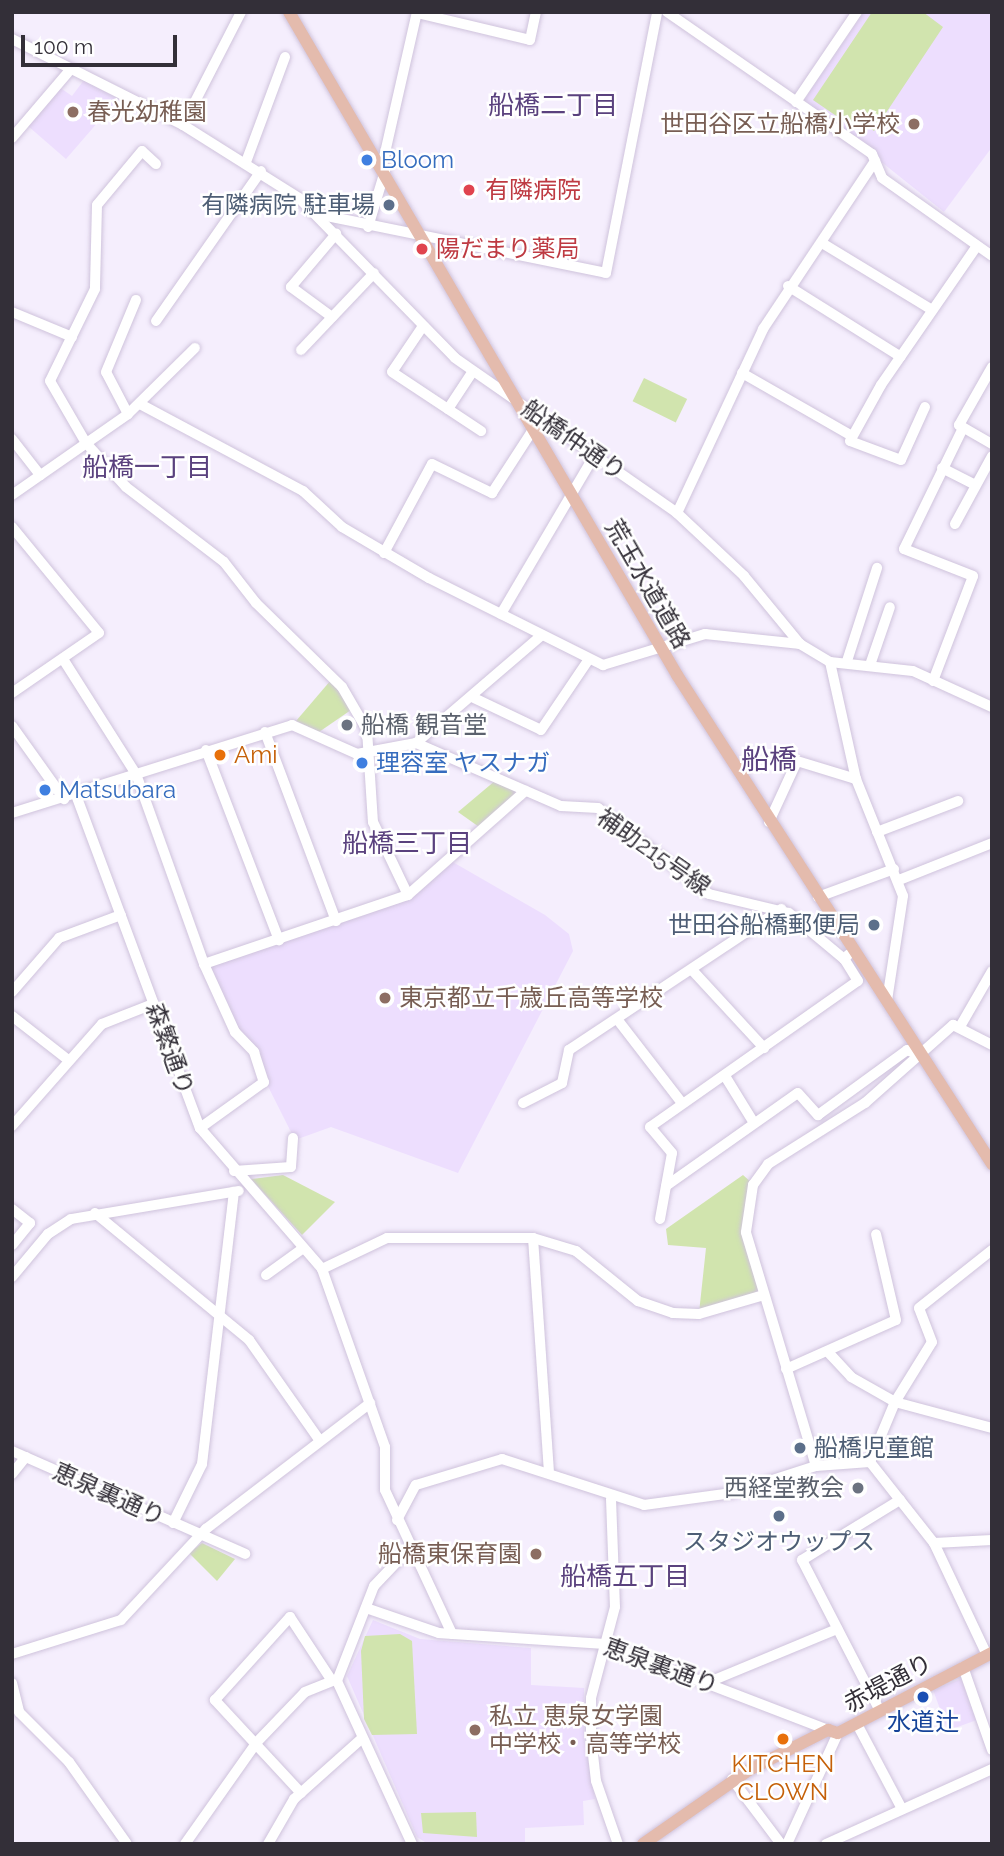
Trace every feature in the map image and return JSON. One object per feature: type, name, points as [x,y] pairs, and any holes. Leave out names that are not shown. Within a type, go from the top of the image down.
[{"type":"main road","name":"荒玉水道道路","points":[[289,12],[383,168],[661,646],[818,897],[848,955],[863,977],[887,1001],[920,1055],[991,1159]]},
{"type":"main road","name":"赤堤通り","points":[[833,1731],[857,1724],[990,1654]]},
{"type":"main road","points":[[643,1844],[732,1779],[833,1731]]},
{"type":"street","points":[[183,125],[241,12]]},
{"type":"street","points":[[368,227],[417,13],[530,40],[536,12]]},
{"type":"street","points":[[317,214],[425,240],[606,273],[656,12]]},
{"type":"street","points":[[667,12],[875,161],[882,178],[992,256]]},
{"type":"street","points":[[796,102],[857,12]]},
{"type":"street","name":"船橋仲通り","points":[[12,39],[183,125],[261,171],[317,214],[423,326],[473,371],[677,513],[744,576],[800,645],[830,662]]},
{"type":"street","points":[[246,162],[285,57]]},
{"type":"street","points":[[12,138],[70,70]]},
{"type":"street","points":[[156,164],[142,151],[97,205],[95,289],[50,381],[86,443],[126,487],[224,562],[256,603],[342,687],[367,730],[373,822],[408,895]]},
{"type":"street","points":[[677,513],[742,373],[788,286],[822,243],[875,161]]},
{"type":"street","points":[[156,321],[261,171]]},
{"type":"street","points":[[332,317],[291,287],[336,233]]},
{"type":"street","points":[[822,243],[932,310]]},
{"type":"street","points":[[925,407],[901,460],[850,441],[901,357],[977,246]]},
{"type":"street","points":[[301,350],[374,273]]},
{"type":"street","points":[[788,286],[901,357]]},
{"type":"street","points":[[128,414],[106,372],[136,300]]},
{"type":"street","points":[[12,312],[72,337]]},
{"type":"street","points":[[423,326],[392,372],[481,431]]},
{"type":"street","points":[[12,495],[128,414],[195,348]]},
{"type":"street","points":[[933,681],[973,576],[904,549],[992,367]]},
{"type":"street","points":[[448,409],[473,371]]},
{"type":"street","points":[[742,373],[852,436]]},
{"type":"street","points":[[139,404],[303,491],[342,527],[384,553],[603,665],[661,646],[718,634],[800,645]]},
{"type":"street","points":[[384,553],[432,464],[492,493],[534,428]]},
{"type":"street","points":[[963,428],[992,444]]},
{"type":"street","points":[[12,439],[40,475]]},
{"type":"street","points":[[501,614],[594,456]]},
{"type":"street","points":[[955,524],[992,456]]},
{"type":"street","points":[[942,468],[975,485]]},
{"type":"street","points":[[12,527],[99,633],[12,693]]},
{"type":"street","points":[[847,661],[877,568]]},
{"type":"street","points":[[870,665],[890,607]]},
{"type":"street","points":[[12,813],[64,799],[206,750],[292,725],[369,754],[416,743],[474,698],[542,635]]},
{"type":"street","points":[[63,659],[136,775],[204,964],[235,1032],[254,1052],[264,1082],[200,1128]]},
{"type":"street","points":[[474,698],[541,730],[589,659]]},
{"type":"street","points":[[887,1001],[904,907],[896,875],[856,779],[830,662],[847,661],[870,665],[933,681],[992,707]]},
{"type":"street","points":[[12,726],[64,799]]},
{"type":"street","points":[[265,733],[336,921]]},
{"type":"street","name":"補助215号線","points":[[416,743],[561,806],[598,808],[709,894],[781,909],[848,955]]},
{"type":"street","points":[[206,750],[279,940]]},
{"type":"street","points":[[769,821],[797,761],[856,779]]},
{"type":"street","points":[[204,964],[408,895],[525,790]]},
{"type":"street","name":"森繁通り","points":[[76,795],[200,1128],[234,1171],[322,1269]]},
{"type":"street","points":[[877,832],[958,800]]},
{"type":"street","points":[[818,897],[896,875],[992,843]]},
{"type":"street","points":[[523,1103],[562,1083],[569,1050],[693,971],[781,909]]},
{"type":"street","points":[[12,992],[59,938],[121,915]]},
{"type":"street","points":[[693,971],[764,1048]]},
{"type":"street","points":[[816,1466],[746,1232],[753,1185],[789,1147],[847,1116],[913,1067],[920,1055],[961,1025],[992,971]]},
{"type":"street","points":[[660,1219],[672,1153],[650,1127],[863,977]]},
{"type":"street","points":[[12,1126],[67,1059],[103,1024],[153,1004]]},
{"type":"street","points":[[12,1016],[67,1059]]},
{"type":"street","points":[[617,1019],[682,1103]]},
{"type":"street","points":[[961,1025],[992,1045]]},
{"type":"street","points":[[666,1186],[798,1093],[818,1115],[907,1050],[920,1055]]},
{"type":"street","points":[[726,1076],[754,1123]]},
{"type":"street","points":[[234,1171],[291,1167],[293,1138]]},
{"type":"street","points":[[12,1278],[48,1234],[95,1213],[234,1192],[248,1186]]},
{"type":"street","points":[[173,1523],[202,1464],[234,1192]]},
{"type":"street","points":[[12,1209],[30,1223],[12,1245]]},
{"type":"street","points":[[95,1213],[249,1340],[318,1438]]},
{"type":"street","points":[[786,1369],[896,1320],[876,1234]]},
{"type":"street","points":[[452,1634],[385,1490],[385,1447],[322,1269],[387,1238],[533,1238],[576,1251],[638,1301],[673,1313],[699,1314],[764,1295]]},
{"type":"street","points":[[533,1238],[549,1470]]},
{"type":"street","points":[[266,1275],[302,1249]]},
{"type":"street","points":[[870,1462],[895,1402],[932,1342],[919,1308],[992,1250]]},
{"type":"street","points":[[828,1352],[851,1377],[895,1402],[992,1428]]},
{"type":"street","points":[[12,1654],[121,1620],[200,1535],[318,1438],[370,1403]]},
{"type":"street","name":"恵泉裏通り","points":[[12,1451],[245,1554]]},
{"type":"street","points":[[12,1475],[26,1457]]},
{"type":"street","points":[[397,1520],[416,1485],[502,1459],[549,1470],[611,1499],[678,1503],[816,1466],[870,1462]]},
{"type":"street","points":[[870,1462],[934,1543],[990,1654]]},
{"type":"street","points":[[611,1499],[615,1607],[591,1698],[591,1737],[596,1781],[618,1844]]},
{"type":"street","points":[[880,1711],[802,1560],[900,1500]]},
{"type":"street","points":[[934,1543],[992,1540]]},
{"type":"street","points":[[185,1844],[257,1742],[305,1692],[334,1679],[388,1566],[410,1548]]},
{"type":"street","name":"恵泉裏通り","points":[[366,1608],[414,1628],[452,1634],[604,1643],[833,1731]]},
{"type":"street","points":[[301,1793],[257,1742],[215,1700],[290,1617],[334,1679],[360,1740],[412,1844]]},
{"type":"street","points":[[709,1682],[837,1629]]},
{"type":"street","points":[[963,1667],[992,1750]]},
{"type":"street","points":[[12,1683],[19,1712],[69,1762],[127,1844]]},
{"type":"street","points":[[857,1724],[902,1808]]},
{"type":"street","name":"赤堤通り","points":[[787,1844],[833,1731]]},
{"type":"street","points":[[268,1844],[301,1793],[360,1740]]},
{"type":"street","points":[[826,1844],[992,1769]]},
{"type":"street","points":[[732,1779],[781,1844]]},
{"type":"shaded area","name":"世田谷区立船橋小学校","points":[[864,12],[992,12],[992,147],[944,212],[804,100]]},
{"type":"shaded area","name":"春光幼稚園","points":[[84,80],[118,99],[66,159],[28,126],[59,87],[72,96]]},
{"type":"shaded area","name":"東京都立千歳丘高等学校","points":[[451,861],[545,915],[569,934],[573,951],[458,1173],[331,1127],[295,1140],[207,965],[409,896]]},
{"type":"shaded area","name":"私立 恵泉女学園 中学校・高等学校","points":[[373,1620],[420,1639],[531,1648],[531,1685],[584,1688],[584,1739],[595,1799],[583,1801],[584,1825],[525,1828],[525,1844],[428,1844],[417,1837],[347,1676]]},
{"type":"shaded area","points":[[961,1679],[976,1720],[948,1731],[933,1689]]},
{"type":"green space","points":[[872,12],[923,12],[943,27],[874,131],[857,119],[851,126],[813,100]]},
{"type":"green space","points":[[644,378],[687,399],[676,422],[633,401]]},
{"type":"green space","points":[[331,680],[351,710],[319,732],[296,721]]},
{"type":"green space","points":[[496,780],[523,791],[482,829],[458,812]]},
{"type":"green space","points":[[283,1175],[335,1202],[302,1235],[251,1179]]},
{"type":"green space","points":[[743,1175],[752,1183],[745,1204],[762,1294],[699,1313],[706,1248],[668,1245],[666,1229]]},
{"type":"green space","points":[[202,1543],[235,1559],[217,1581],[189,1553]]},
{"type":"green space","points":[[400,1634],[412,1641],[417,1734],[372,1735],[364,1719],[361,1651],[365,1636]]},
{"type":"green space","points":[[476,1812],[477,1837],[423,1833],[421,1813]]},
{"type":"place","name":"春光幼稚園","points":[[73,112]]},
{"type":"place","name":"世田谷区立船橋小学校","points":[[914,124]]},
{"type":"place","name":"Bloom","points":[[367,160]]},
{"type":"place","name":"有隣病院","points":[[469,190]]},
{"type":"place","name":"有隣病院 駐車場","points":[[389,205]]},
{"type":"place","name":"陽だまり薬局","points":[[422,249]]},
{"type":"place","name":"船橋 観音堂","points":[[347,725]]},
{"type":"place","name":"Ami","points":[[220,755]]},
{"type":"place","name":"理容室 ヤスナガ","points":[[362,763]]},
{"type":"place","name":"Matsubara","points":[[45,790]]},
{"type":"place","name":"世田谷船橋郵便局","points":[[874,925]]},
{"type":"place","name":"東京都立千歳丘高等学校","points":[[385,998]]},
{"type":"place","name":"船橋児童館","points":[[800,1448]]},
{"type":"place","name":"西経堂教会","points":[[858,1488]]},
{"type":"place","name":"スタジオウップス","points":[[779,1516]]},
{"type":"place","name":"船橋東保育園","points":[[536,1554]]},
{"type":"place","name":"水道辻","points":[[923,1697]]},
{"type":"place","name":"私立 恵泉女学園 中学校・高等学校","points":[[475,1730]]},
{"type":"place","name":"KITCHEN CLOWN","points":[[783,1739]]},
{"type":"district","name":"船橋二丁目","points":[[553,106]]},
{"type":"district","name":"船橋一丁目","points":[[147,468]]},
{"type":"district","name":"船橋","points":[[769,760]]},
{"type":"district","name":"船橋三丁目","points":[[407,844]]},
{"type":"district","name":"船橋五丁目","points":[[625,1577]]}]
